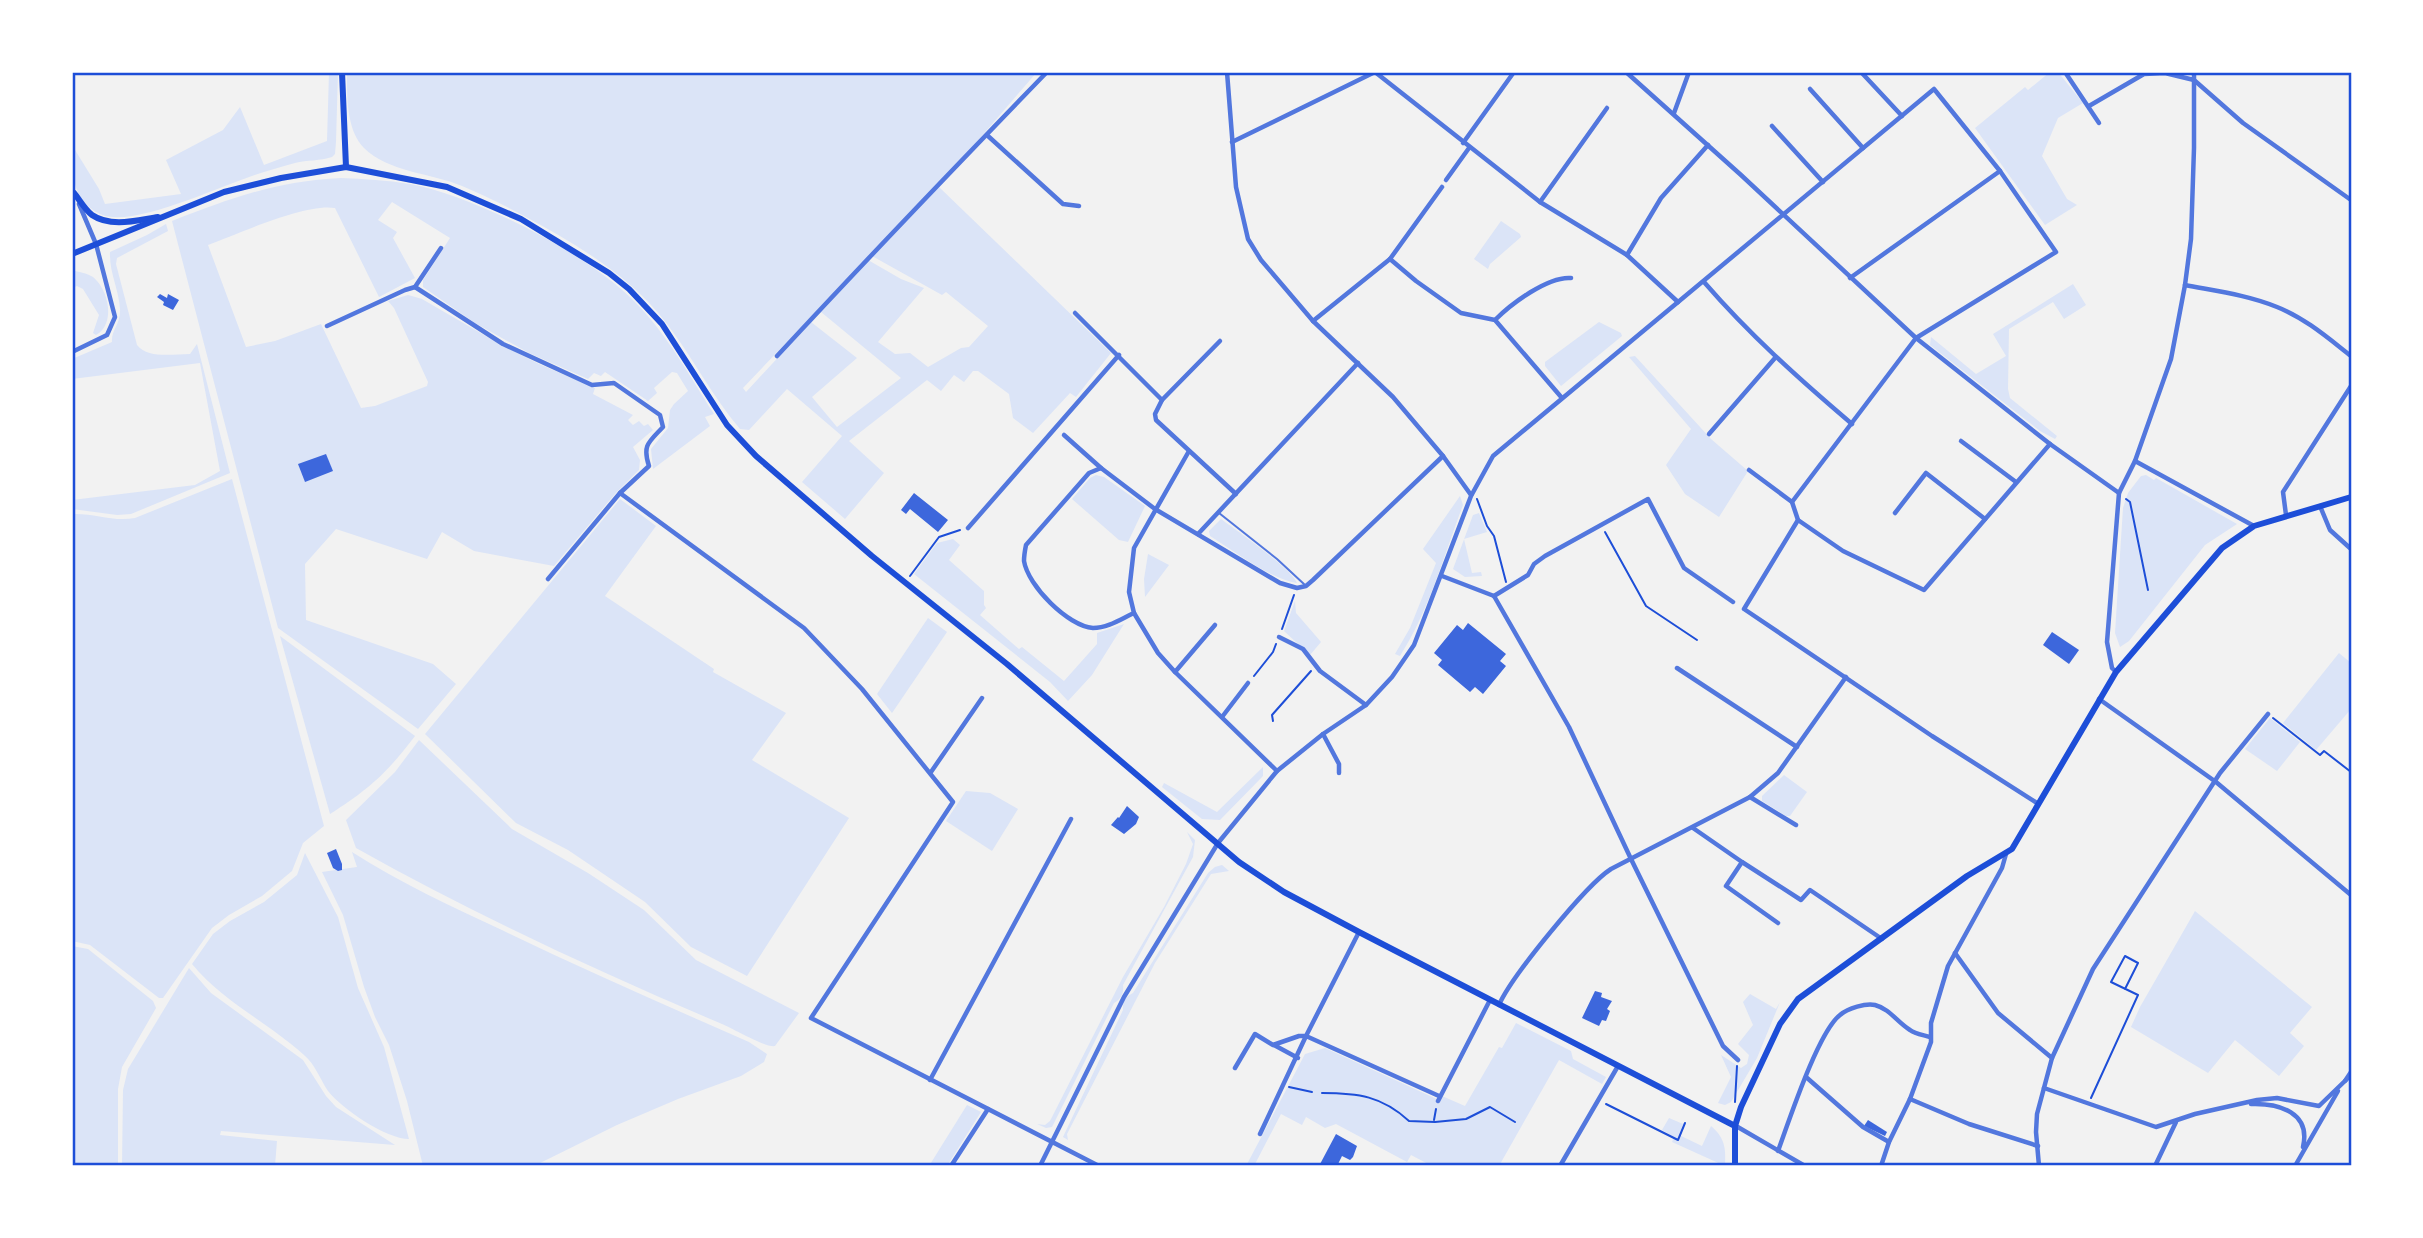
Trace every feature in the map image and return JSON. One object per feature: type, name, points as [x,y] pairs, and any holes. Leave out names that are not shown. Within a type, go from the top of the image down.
[{"type":"main road","points":[[342,72],[346,167]]},
{"type":"main road","points":[[72,254],[224,192],[281,178],[346,167],[447,187],[521,219],[609,273],[629,289],[662,324],[727,425],[742,442],[799,494],[1007,664],[1239,862],[1284,892],[1359,932],[1735,1126]]},
{"type":"main road","points":[[73,191],[91,214],[106,220],[122,222],[167,216]]},
{"type":"main road","points":[[1735,1166],[1735,1126],[1741,1107],[1780,1024],[1798,999],[1967,876],[2015,845],[2037,803],[2116,672],[2222,548],[2254,526],[2351,497]]},
{"type":"street","points":[[777,356],[870,255],[1047,72]]},
{"type":"street","points":[[1227,72],[1236,187],[1248,239],[1261,260],[1313,321],[1393,397],[1443,456],[1471,495]]},
{"type":"street","points":[[1232,142],[1375,72],[1540,202],[1628,256],[1678,302]]},
{"type":"street","points":[[1463,143],[1514,72]]},
{"type":"street","points":[[1626,72],[1674,113],[1916,338],[2050,444],[2119,493]]},
{"type":"street","points":[[1674,113],[1689,72]]},
{"type":"street","points":[[1861,72],[1902,116]]},
{"type":"street","points":[[2065,72],[2099,123]]},
{"type":"street","points":[[2116,672],[2112,668],[2107,642],[2119,493],[2135,461],[2171,359],[2185,285],[2191,239],[2194,72]]},
{"type":"street","points":[[2089,106],[2144,74],[2165,73],[2193,80],[2243,123],[2351,200]]},
{"type":"street","points":[[1810,89],[1863,148]]},
{"type":"street","points":[[1040,1166],[1124,997],[1218,843],[1277,771],[1323,734],[1366,705],[1392,677],[1414,645],[1471,495],[1493,456],[1934,89],[2000,171],[2056,252],[1916,338],[1792,502]]},
{"type":"street","points":[[1540,202],[1607,108]]},
{"type":"street","points":[[1772,126],[1823,182]]},
{"type":"street","points":[[988,135],[1063,204],[1079,206]]},
{"type":"street","points":[[1628,256],[1661,198],[1708,145]]},
{"type":"street","points":[[1446,180],[1469,148]]},
{"type":"street","points":[[1850,278],[2000,171]]},
{"type":"street","points":[[1313,321],[1390,259],[1442,187]]},
{"type":"street","points":[[72,352],[107,335],[115,317],[96,244],[73,191]]},
{"type":"street","points":[[327,326],[415,287],[441,248]]},
{"type":"street","points":[[1390,259],[1461,313],[1495,320],[1562,398]]},
{"type":"street","points":[[1495,320],[1508,307],[1548,283],[1562,277],[1571,278]]},
{"type":"street","points":[[1704,282],[1736,320],[1852,424]]},
{"type":"street","points":[[2185,285],[2235,294],[2278,307],[2309,324],[2351,356]]},
{"type":"street","points":[[415,287],[503,344],[592,385],[614,383],[660,415],[663,427],[647,445],[645,453],[649,466],[620,493],[548,579]]},
{"type":"street","points":[[1075,313],[1163,400]]},
{"type":"street","points":[[1220,341],[1163,400],[1156,414],[1156,421],[1236,494]]},
{"type":"street","points":[[968,528],[1119,355]]},
{"type":"street","points":[[1709,434],[1776,358]]},
{"type":"street","points":[[1198,534],[1358,363]]},
{"type":"street","points":[[2286,515],[2283,492],[2351,386]]},
{"type":"street","points":[[1064,435],[1101,468],[1155,509],[1280,583],[1297,588],[1306,586],[1443,456]]},
{"type":"street","points":[[1961,441],[2016,482]]},
{"type":"street","points":[[1749,470],[1792,502],[1798,520],[1843,551],[1924,590],[2050,444]]},
{"type":"street","points":[[1189,451],[1134,548],[1129,592],[1134,613],[1158,653],[1175,672],[1277,771]]},
{"type":"street","points":[[2135,461],[2254,526]]},
{"type":"street","points":[[1101,468],[1090,473],[1026,545],[1024,560],[1035,587],[1077,623],[1090,628],[1105,627],[1134,613]]},
{"type":"street","points":[[1895,513],[1926,473],[1985,519]]},
{"type":"street","points":[[620,493],[804,628],[862,689],[953,802],[811,1018],[1099,1166]]},
{"type":"street","points":[[1494,596],[1528,575],[1534,564],[1545,556],[1648,499],[1684,568],[1733,602]]},
{"type":"street","points":[[2320,506],[2330,530],[2351,549]]},
{"type":"street","points":[[1798,520],[1744,609],[1932,736],[2037,803]]},
{"type":"street","points":[[1442,576],[1494,596],[1569,727],[1723,1046],[1738,1060]]},
{"type":"street","points":[[1175,672],[1215,625]]},
{"type":"street","points":[[1279,637],[1303,649],[1315,666],[1366,705]]},
{"type":"street","points":[[1677,668],[1797,747]]},
{"type":"street","points":[[1499,1005],[1520,972],[1594,883],[1611,869],[1750,797],[1778,773],[1846,677]]},
{"type":"street","points":[[1222,717],[1248,683]]},
{"type":"street","points":[[931,772],[982,698]]},
{"type":"street","points":[[2099,699],[2216,782],[2351,895]]},
{"type":"street","points":[[2039,1166],[2037,1114],[2052,1058],[2093,969],[2220,773],[2268,715]]},
{"type":"street","points":[[1323,734],[1339,764],[1339,773]]},
{"type":"street","points":[[1750,797],[1796,825]]},
{"type":"street","points":[[930,1080],[1071,819]]},
{"type":"street","points":[[1693,828],[1801,900],[1810,890],[1882,939]]},
{"type":"street","points":[[1881,1166],[1931,1042],[1931,1023],[1944,977],[2002,868],[2006,853]]},
{"type":"street","points":[[1742,862],[1727,886],[1778,923]]},
{"type":"street","points":[[1260,1134],[1359,932]]},
{"type":"street","points":[[1955,953],[1998,1013],[2052,1058]]},
{"type":"street","points":[[1273,1045],[1307,1036],[1439,1098],[1490,1000]]},
{"type":"street","points":[[1778,1151],[1806,1077],[1839,1015],[1852,1008],[1872,1004],[1885,1009],[1911,1031],[1930,1037]]},
{"type":"street","points":[[1235,1068],[1255,1034],[1298,1058]]},
{"type":"street","points":[[1560,1166],[1618,1066]]},
{"type":"street","points":[[2295,1166],[2351,1072]]},
{"type":"street","points":[[1806,1077],[1863,1127],[1889,1142]]},
{"type":"street","points":[[2044,1088],[2156,1127],[2195,1114],[2277,1098],[2319,1106],[2347,1079]]},
{"type":"street","points":[[1910,1099],[1969,1124],[2038,1146]]},
{"type":"street","points":[[2243,1104],[2270,1105],[2295,1115],[2305,1128],[2306,1134],[2301,1155]]},
{"type":"street","points":[[951,1166],[988,1109]]},
{"type":"street","points":[[2155,1166],[2176,1122]]},
{"type":"street","points":[[1735,1126],[1805,1166]]},
{"type":"lane","points":[[1219,513],[1306,586]]},
{"type":"path","points":[[2119,493],[2130,502],[2148,590]]},
{"type":"path","points":[[1471,495],[1477,498],[1487,526],[1494,536],[1507,586]]},
{"type":"path","points":[[1601,525],[1646,606],[1697,640]]},
{"type":"path","points":[[905,582],[939,537],[968,528]]},
{"type":"path","points":[[1273,721],[1272,715],[1315,666]]},
{"type":"path","points":[[2268,715],[2320,755],[2324,751],[2351,772]]},
{"type":"path","points":[[2089,1102],[2138,995],[2125,989],[2111,982],[2125,956],[2138,962],[2125,989]]},
{"type":"path","points":[[1738,1060],[1734,1101],[1741,1107]]},
{"type":"path","points":[[1284,1085],[1312,1092]]},
{"type":"path","points":[[1322,1093],[1379,1099],[1394,1107],[1409,1121],[1466,1119],[1490,1107],[1515,1122]]},
{"type":"path","points":[[1435,1122],[1433,1117],[1439,1098]]},
{"type":"path","points":[[1598,1101],[1678,1140],[1685,1123]]},
{"type":"shaded area","points":[[329,72],[338,72],[336,142],[335,154],[332,157],[300,162],[248,177],[180,203],[134,216],[115,217],[100,214],[90,208],[78,193],[73,175],[72,145],[105,204],[181,194],[166,160],[223,130],[240,107],[264,165],[327,141]]},
{"type":"shaded area","points":[[347,72],[1037,72],[968,152],[743,388],[746,392],[811,322],[857,358],[812,397],[837,427],[901,378],[821,312],[868,260],[901,279],[924,288],[878,342],[895,354],[910,353],[928,367],[961,348],[969,347],[988,326],[946,292],[942,295],[872,256],[939,187],[1111,353],[1076,397],[1070,393],[1033,433],[1013,418],[1009,394],[978,371],[973,371],[964,382],[954,375],[941,391],[927,380],[849,441],[884,473],[845,519],[802,482],[842,436],[787,389],[749,430],[740,429],[653,307],[602,262],[493,200],[462,186],[397,167],[364,148],[358,141],[351,122]]},
{"type":"shaded area","points":[[2050,72],[2058,72],[2083,103],[2058,118],[2042,156],[2067,199],[2077,205],[2045,225],[1975,128],[2025,87],[2028,90]]},
{"type":"shaded area","points":[[341,178],[410,184],[436,191],[497,214],[560,246],[614,283],[646,314],[677,355],[714,414],[705,417],[710,426],[653,469],[651,449],[668,428],[670,410],[688,391],[677,373],[672,372],[654,388],[657,393],[648,401],[605,372],[601,376],[594,373],[588,379],[529,353],[475,323],[423,287],[423,280],[450,238],[392,202],[378,220],[397,232],[393,238],[415,278],[379,297],[335,208],[307,210],[208,245],[246,347],[275,341],[321,324],[361,408],[375,406],[427,386],[428,382],[394,308],[388,301],[408,295],[422,299],[539,364],[595,388],[593,394],[633,415],[628,420],[633,425],[639,421],[644,426],[648,424],[653,430],[633,447],[640,460],[639,470],[554,566],[474,551],[442,532],[427,559],[336,529],[305,564],[306,620],[433,664],[456,684],[418,729],[278,628],[172,221],[255,192],[296,183]]},
{"type":"shaded area","points":[[1501,221],[1521,237],[1490,264],[1488,269],[1474,259]]},
{"type":"shaded area","points":[[166,224],[168,231],[117,258],[116,264],[137,345],[154,354],[169,355],[190,354],[197,344],[230,473],[131,514],[117,515],[72,509],[72,500],[195,485],[220,471],[200,363],[72,379],[72,359],[112,342],[119,319],[120,309],[110,252]]},
{"type":"shaded area","points":[[72,270],[93,277],[106,298],[106,323],[96,335],[93,333],[99,315],[83,289],[77,286],[72,288]]},
{"type":"shaded area","points":[[2073,284],[2086,305],[2064,319],[2053,302],[2009,329],[2010,398],[2057,436],[2055,439],[2040,431],[1930,345],[1931,337],[1976,374],[2006,356],[1993,334]]},
{"type":"shaded area","points":[[1599,322],[1622,336],[1561,386],[1545,366],[1545,362]]},
{"type":"shaded area","points":[[1635,356],[1711,439],[1748,471],[1719,517],[1685,494],[1666,465],[1691,429],[1629,357]]},
{"type":"shaded area","points":[[1096,475],[1104,477],[1145,506],[1128,542],[1119,540],[1072,499],[1090,478]]},
{"type":"shaded area","points":[[2146,475],[2237,524],[2205,545],[2129,641],[2120,647],[2115,633],[2123,508],[2128,493],[2141,476]]},
{"type":"shaded area","points":[[232,479],[324,826],[303,843],[292,871],[262,896],[212,928],[163,998],[159,998],[90,945],[72,941],[72,514],[135,518]]},
{"type":"shaded area","points":[[1460,496],[1463,505],[1435,582],[1400,656],[1395,654],[1410,628],[1436,563],[1423,549]]},
{"type":"shaded area","points":[[620,499],[656,526],[605,596],[714,669],[713,672],[786,713],[752,760],[849,818],[747,976],[691,947],[645,902],[568,850],[516,823],[425,734]]},
{"type":"shaded area","points":[[1479,513],[1487,532],[1464,539],[1473,515]]},
{"type":"shaded area","points":[[1221,519],[1275,559],[1297,583],[1275,576],[1210,536],[1209,531]]},
{"type":"shaded area","points":[[953,539],[960,545],[949,560],[984,591],[986,608],[980,615],[1019,649],[1022,647],[1064,681],[1097,644],[1097,633],[1124,624],[1092,675],[1068,701],[1050,682],[914,574],[937,543]]},
{"type":"shaded area","points":[[1464,539],[1472,573],[1481,572],[1482,576],[1465,577],[1453,569]]},
{"type":"shaded area","points":[[1148,554],[1169,565],[1145,597],[1144,579]]},
{"type":"shaded area","points":[[1295,601],[1296,613],[1321,642],[1310,655],[1284,631]]},
{"type":"shaded area","points":[[928,618],[947,632],[892,713],[877,694]]},
{"type":"shaded area","points":[[280,636],[415,736],[377,780],[330,814]]},
{"type":"shaded area","points":[[2339,653],[2351,663],[2351,709],[2316,750],[2283,723]]},
{"type":"shaded area","points":[[2270,718],[2300,742],[2277,771],[2245,749]]},
{"type":"shaded area","points":[[419,740],[512,829],[588,873],[644,910],[696,960],[799,1013],[775,1046],[757,1041],[536,941],[356,848],[346,820],[395,772]]},
{"type":"shaded area","points":[[1263,767],[1263,776],[1220,820],[1202,819],[1162,787],[1164,783],[1217,812]]},
{"type":"shaded area","points":[[1784,775],[1807,792],[1790,816],[1762,801],[1762,796]]},
{"type":"shaded area","points":[[966,791],[990,793],[1018,809],[992,851],[946,821]]},
{"type":"shaded area","points":[[1187,832],[1195,840],[1193,857],[1123,985],[1122,995],[1114,1003],[1052,1127],[1046,1128],[1037,1124],[1045,1125],[1050,1121],[1123,977],[1164,907],[1193,844]]},
{"type":"shaded area","points":[[352,852],[465,913],[749,1042],[767,1054],[764,1062],[741,1076],[617,1125],[534,1166],[423,1166],[407,1101],[389,1045],[364,987],[343,915],[322,872],[357,867]]},
{"type":"shaded area","points":[[305,853],[338,917],[358,988],[384,1047],[409,1139],[377,1129],[343,1106],[328,1091],[304,1055],[218,990],[192,964],[213,934],[264,902],[297,875]]},
{"type":"shaded area","points":[[1222,865],[1229,871],[1211,874],[1155,963],[1067,1134],[1068,1140],[1063,1137],[1123,1010],[1125,1000],[1133,993],[1208,873]]},
{"type":"shaded area","points":[[2195,911],[2312,1007],[2290,1033],[2304,1046],[2279,1076],[2235,1040],[2208,1073],[2131,1027]]},
{"type":"shaded area","points":[[72,946],[88,949],[153,1001],[156,1008],[122,1067],[118,1089],[118,1166],[72,1166]]},
{"type":"shaded area","points":[[189,968],[211,993],[303,1060],[336,1107],[395,1145],[221,1131],[220,1135],[277,1141],[275,1166],[122,1166],[123,1090],[128,1069]]},
{"type":"shaded area","points":[[1750,994],[1776,1009],[1780,1002],[1757,1058],[1731,1102],[1725,1105],[1718,1103],[1731,1077],[1721,1055],[1741,1068],[1747,1064],[1749,1055],[1738,1044],[1753,1025],[1743,1002]]},
{"type":"shaded area","points":[[1516,1023],[1571,1051],[1573,1059],[1606,1077],[1602,1084],[1559,1060],[1499,1166],[1432,1166],[1411,1155],[1407,1162],[1336,1124],[1325,1128],[1306,1117],[1302,1125],[1281,1114],[1254,1166],[1246,1166],[1305,1054],[1325,1048],[1439,1100],[1442,1096],[1465,1106]]},
{"type":"shaded area","points":[[967,1105],[981,1112],[947,1166],[929,1166]]},
{"type":"shaded area","points":[[1669,1118],[1683,1124],[1679,1135],[1702,1146],[1711,1126],[1724,1144],[1725,1166],[1672,1142],[1674,1137],[1662,1130]]},
{"type":"building","points":[[160,294],[167,298],[168,294],[179,300],[173,310],[163,305],[164,302],[157,297]]},
{"type":"building","points":[[326,454],[333,471],[305,482],[298,464]]},
{"type":"building","points":[[914,493],[948,520],[938,532],[910,509],[906,514],[901,510]]},
{"type":"building","points":[[1468,623],[1506,654],[1500,661],[1506,666],[1483,694],[1475,687],[1470,692],[1438,665],[1442,660],[1434,653],[1457,625],[1463,630]]},
{"type":"building","points":[[2052,632],[2079,650],[2069,664],[2043,645]]},
{"type":"building","points":[[1127,806],[1139,817],[1136,824],[1124,834],[1111,825]]},
{"type":"building","points":[[336,849],[342,864],[342,870],[338,871],[333,868],[327,853]]},
{"type":"building","points":[[1595,991],[1602,993],[1601,997],[1612,1001],[1607,1009],[1610,1011],[1606,1021],[1602,1020],[1599,1026],[1582,1018]]},
{"type":"building","points":[[1868,1120],[1887,1132],[1885,1136],[1864,1126]]},
{"type":"building","points":[[1336,1134],[1357,1146],[1353,1157],[1350,1160],[1342,1156],[1337,1166],[1319,1166]]}]
